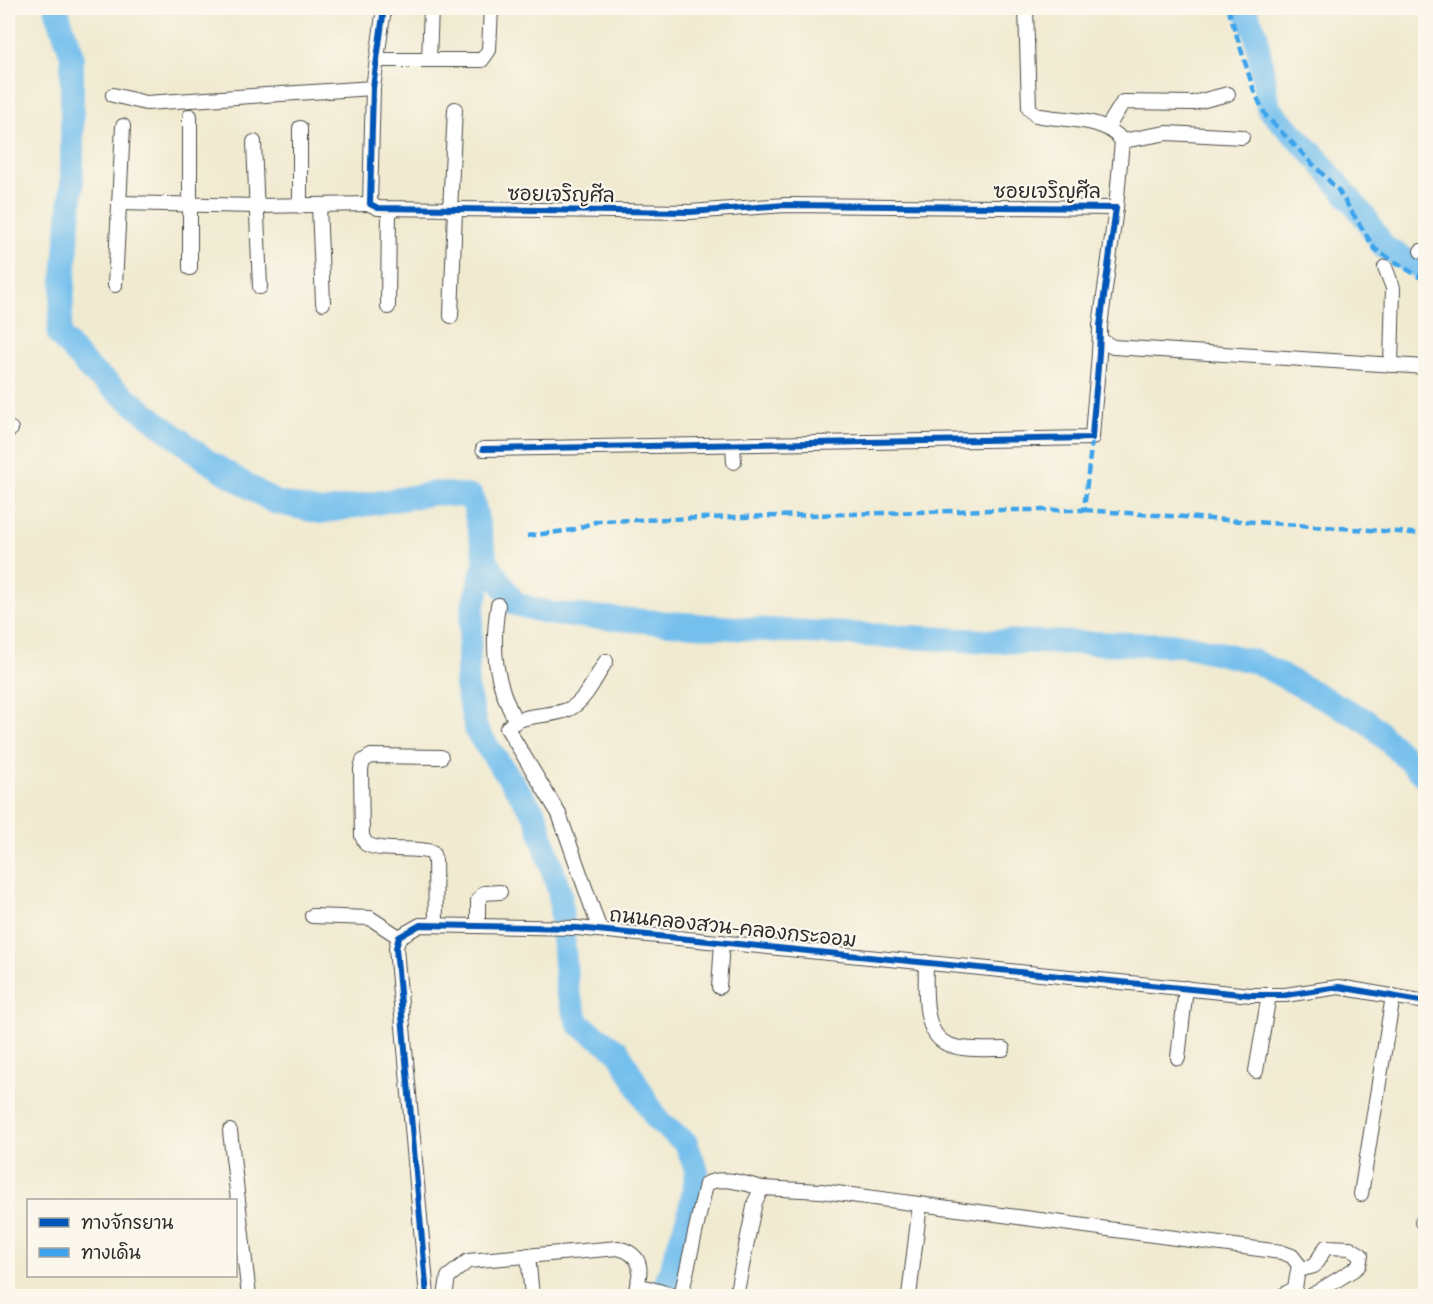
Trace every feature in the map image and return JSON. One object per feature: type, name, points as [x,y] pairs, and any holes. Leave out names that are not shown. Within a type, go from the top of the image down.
[{"type":"street","points":[[370,204],[374,88],[384,8]]},
{"type":"street","points":[[429,60],[431,8]]},
{"type":"street","points":[[378,60],[478,60],[486,57],[489,50],[491,8]]},
{"type":"street","points":[[1026,8],[1027,100],[1032,112],[1107,128],[1122,141]]},
{"type":"street","points":[[113,95],[146,104],[374,88]]},
{"type":"street","points":[[1107,128],[1123,102],[1193,103],[1228,94]]},
{"type":"street","points":[[451,316],[455,110]]},
{"type":"street","points":[[190,116],[188,205],[190,268]]},
{"type":"street","points":[[116,285],[123,126]]},
{"type":"street","points":[[300,128],[300,206]]},
{"type":"street","points":[[1122,141],[1167,133],[1242,137]]},
{"type":"street","points":[[1116,208],[1122,141]]},
{"type":"street","points":[[254,142],[260,287]]},
{"type":"street","name":"ซอยเจริญศีล","points":[[119,203],[257,206],[370,204],[378,208],[389,209],[690,212],[785,205],[1116,208],[1101,326],[1102,341],[1092,438],[483,449]]},
{"type":"street","points":[[319,205],[323,303]]},
{"type":"street","points":[[388,307],[389,209]]},
{"type":"street","points":[[1385,267],[1393,288],[1391,365]]},
{"type":"street","points":[[1102,341],[1113,346],[1425,367]]},
{"type":"street","points":[[734,445],[734,462]]},
{"type":"street","points":[[498,605],[494,658],[502,696],[516,722]]},
{"type":"street","points":[[600,930],[559,814],[507,732],[509,725],[516,722],[568,710],[584,695],[606,661]]},
{"type":"street","points":[[436,924],[435,860],[432,852],[420,849],[374,848],[366,844],[362,836],[361,769],[363,761],[371,756],[441,757]]},
{"type":"street","points":[[478,924],[480,896],[484,893],[500,892]]},
{"type":"street","points":[[312,916],[370,918],[399,937],[396,948],[397,967],[427,1296]]},
{"type":"street","name":"ถนนคลองสวน-คลองกระออม","points":[[399,937],[420,925],[539,925],[1269,995],[1339,987],[1425,1002]]},
{"type":"street","points":[[718,987],[722,942]]},
{"type":"street","points":[[926,962],[926,1005],[930,1025],[946,1044],[974,1049],[1003,1049]]},
{"type":"street","points":[[1178,1058],[1186,988]]},
{"type":"street","points":[[1256,1071],[1269,995]]},
{"type":"street","points":[[1361,1194],[1393,996]]},
{"type":"street","points":[[230,1131],[249,1296]]},
{"type":"street","points":[[681,1296],[706,1184],[712,1180],[726,1180],[762,1188],[821,1191],[1281,1252],[1292,1256],[1299,1270],[1295,1288],[1282,1296]]},
{"type":"street","points":[[736,1296],[755,1202],[762,1188]]},
{"type":"street","points":[[909,1296],[920,1204]]},
{"type":"street","points":[[1299,1270],[1314,1266],[1326,1247],[1350,1248],[1361,1255],[1359,1265],[1311,1296]]},
{"type":"street","points":[[445,1296],[448,1277],[468,1261],[618,1248],[630,1251],[637,1257],[640,1270],[639,1290],[676,1296]]},
{"type":"street","points":[[528,1255],[532,1296]]},
{"type":"street","points":[[1314,1266],[1327,1286]]},
{"type":"waterway","points":[[56,8],[72,56],[72,185],[59,335],[90,370],[206,460],[274,502],[321,512],[436,493],[472,497],[486,560],[515,604],[553,614],[747,629],[986,641],[1184,645],[1256,662],[1367,721],[1426,777]]},
{"type":"waterway","points":[[1244,8],[1256,34],[1268,108],[1315,156],[1365,217],[1384,247],[1426,271]]},
{"type":"waterway","points":[[486,560],[473,606],[466,686],[477,732],[536,816],[560,894],[567,991],[579,1024],[618,1051],[657,1120],[686,1143],[697,1172],[689,1214],[662,1296]]},
{"type":"marked path","points":[[1228,8],[1254,91],[1266,116],[1338,190],[1375,249],[1426,281]]},
{"type":"marked path","points":[[527,536],[572,530],[598,521],[989,510],[1084,510],[1092,438]]},
{"type":"marked path","points":[[1084,510],[1426,534]]},
{"type":"cycle path","points":[[384,8],[373,88],[370,204],[378,208],[690,212],[785,205],[1116,208],[1100,326],[1092,438],[483,449]]},
{"type":"cycle path","points":[[427,1296],[396,948],[399,937],[420,925],[577,928],[1251,995],[1285,995],[1339,987],[1426,1002]]}]
